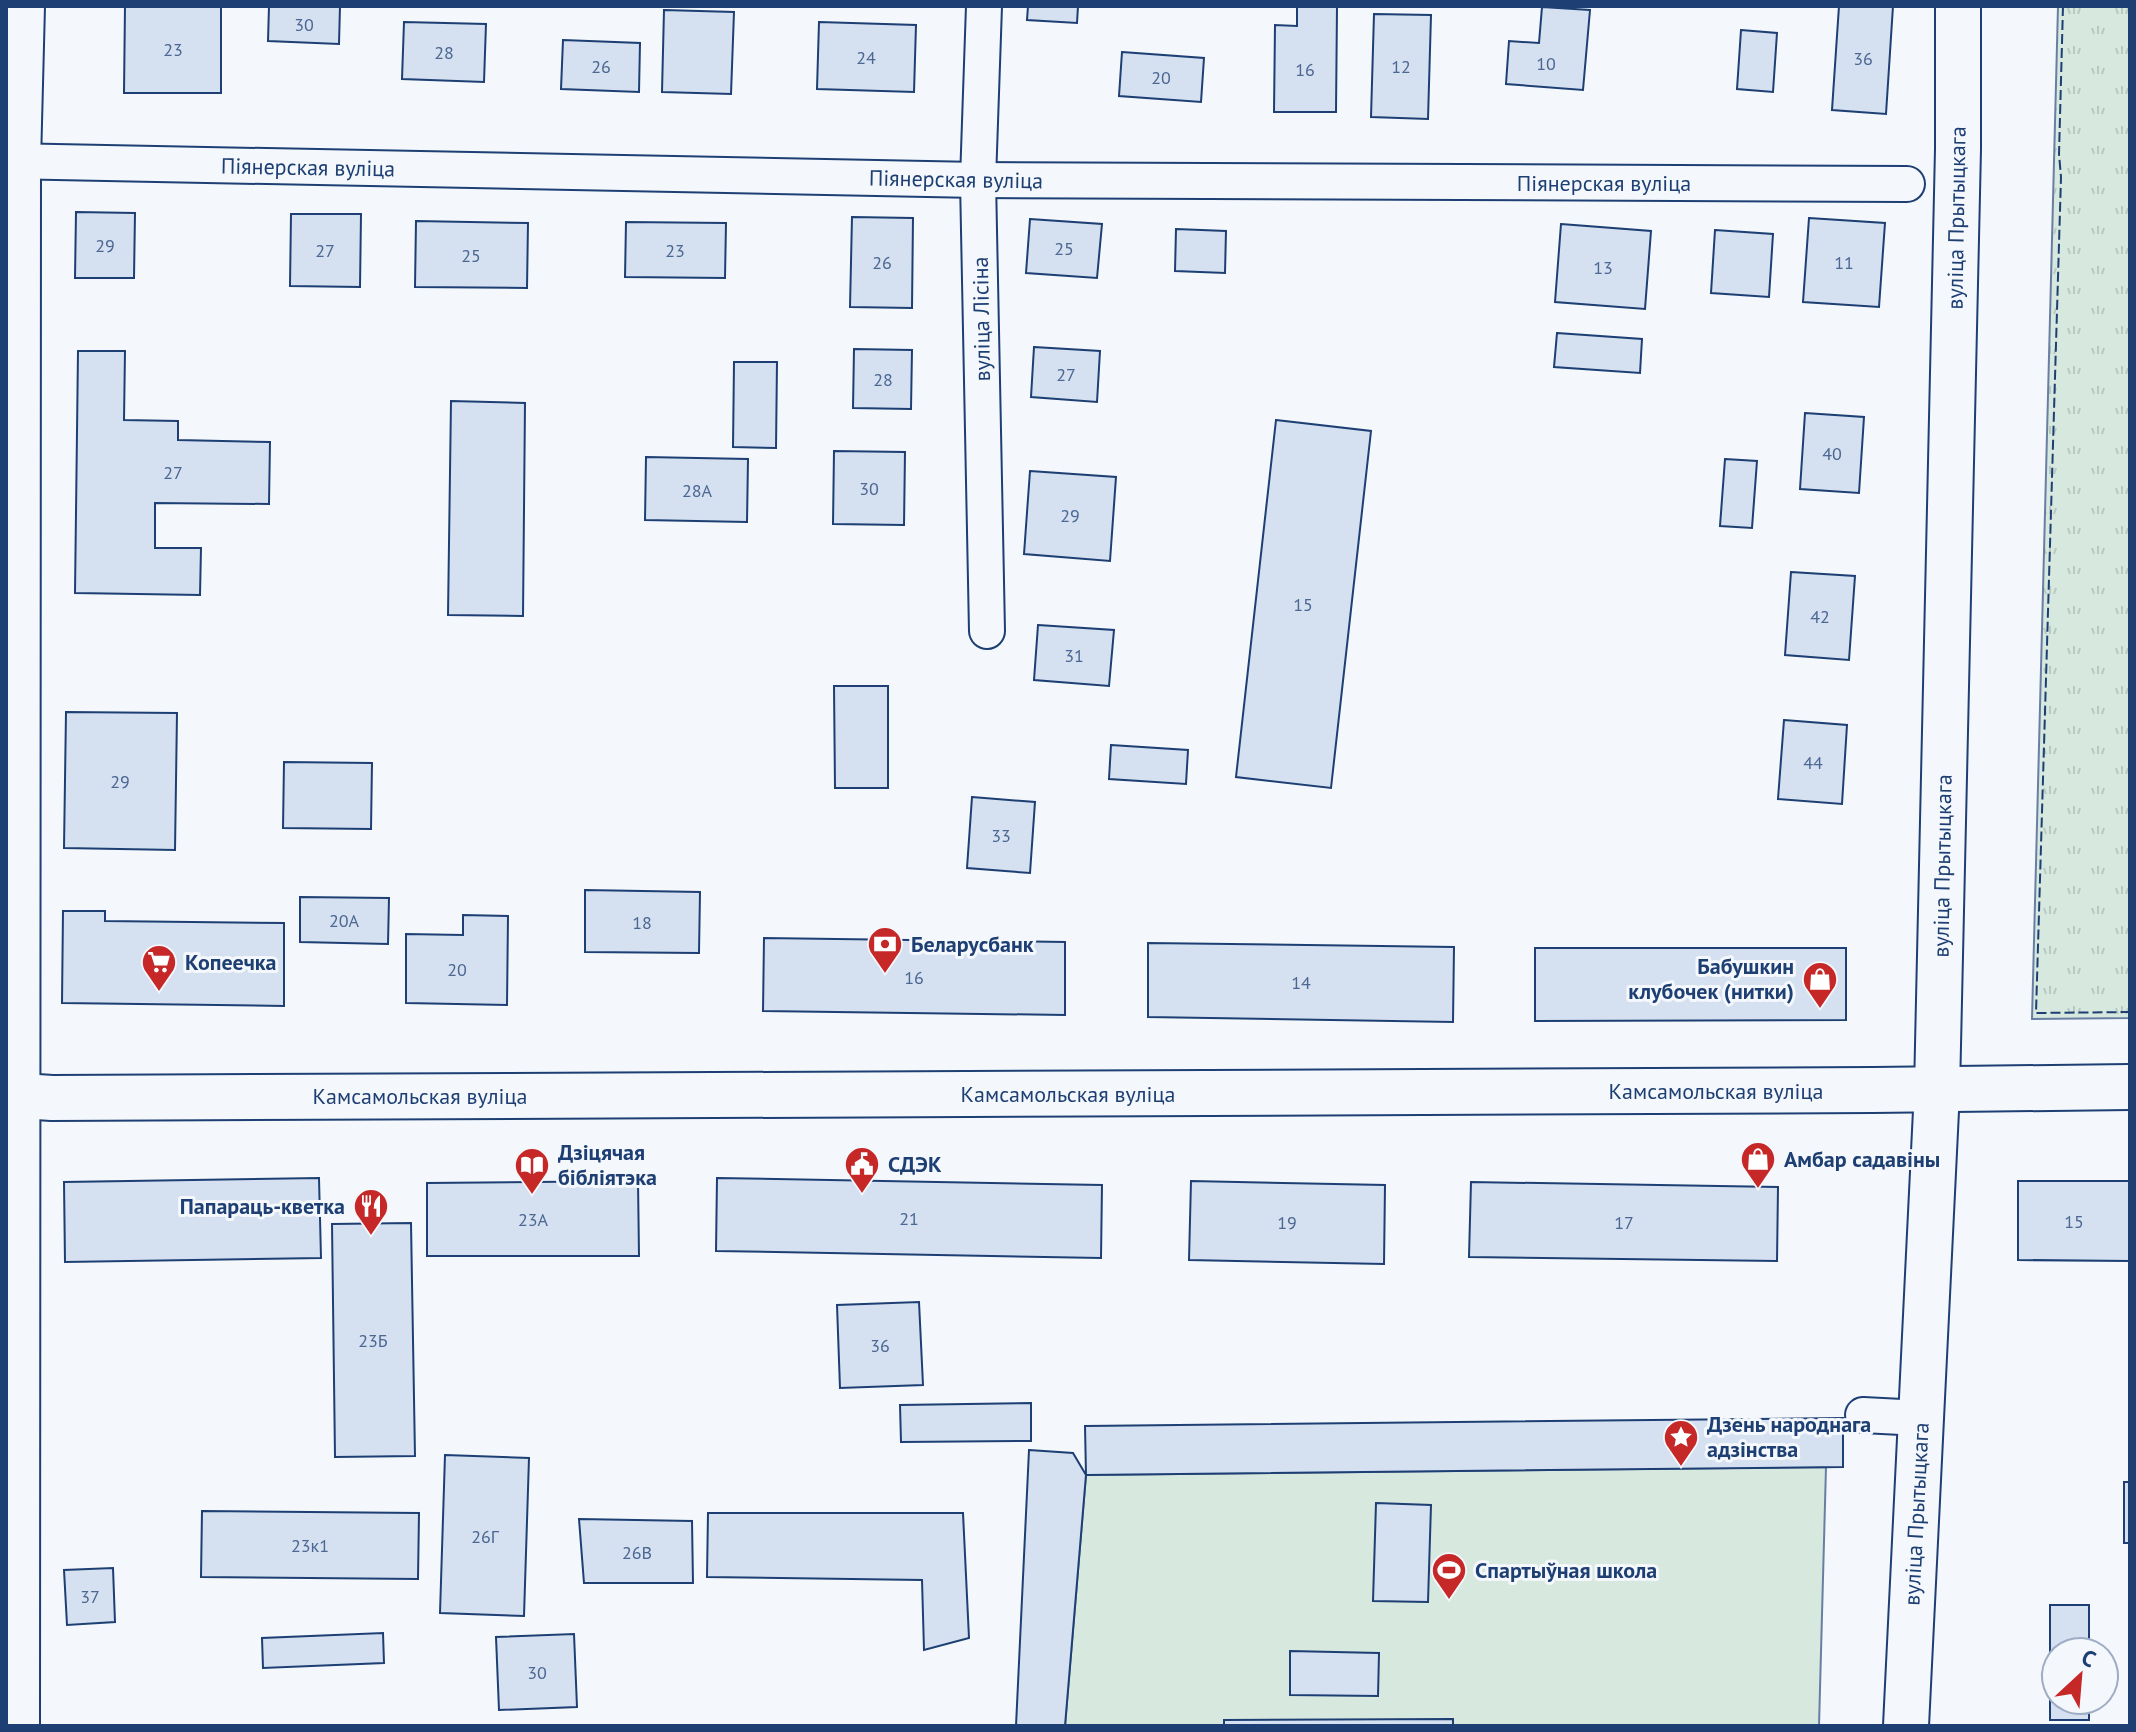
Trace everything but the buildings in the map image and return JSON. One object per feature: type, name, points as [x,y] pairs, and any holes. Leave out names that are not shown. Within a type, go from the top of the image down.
[{"type":"main road","points":[[17,1726],[12,1095],[12,162],[22,6]]},
{"type":"main road","name":"вуліца Прытыцкага","points":[[1906,1726],[1937,1090],[1958,149],[1958,6]]},
{"type":"main road","name":"Камсамольская вуліца","points":[[12,1095],[83,1098],[2130,1087]]},
{"type":"street","name":"вуліца Лісіна","points":[[984,6],[978,180],[987,631]]},
{"type":"street","name":"Піянерская вуліца","points":[[12,162],[978,180],[1907,184]]},
{"type":"street","points":[[1863,1415],[1921,1418]]},
{"type":"green space","points":[[2058,6],[2130,6],[2130,1018],[2032,1019]]},
{"type":"green space","name":"Спартыўная школа","points":[[1826,1467],[1819,1726],[1065,1726],[1086,1475]]},
{"type":"fence","points":[[2063,6],[2061,177],[2036,1013],[2130,1012]]},
{"type":"place","name":"Беларусбанк","points":[[885,975]]},
{"type":"place","name":"Копеечка","points":[[159,993]]},
{"type":"place","name":"Бабушкин клубочек (нитки)","points":[[1820,1010]]},
{"type":"place","name":"Амбар садавіны","points":[[1758,1190]]},
{"type":"place","name":"СДЭК","points":[[862,1195]]},
{"type":"place","name":"Дзіцячая бібліятэка","points":[[532,1196]]},
{"type":"place","name":"Папараць-кветка","points":[[371,1237]]},
{"type":"place","name":"Дзень народнага адзінства","points":[[1681,1468]]},
{"type":"place","name":"Спартыўная школа","points":[[1449,1601]]}]
